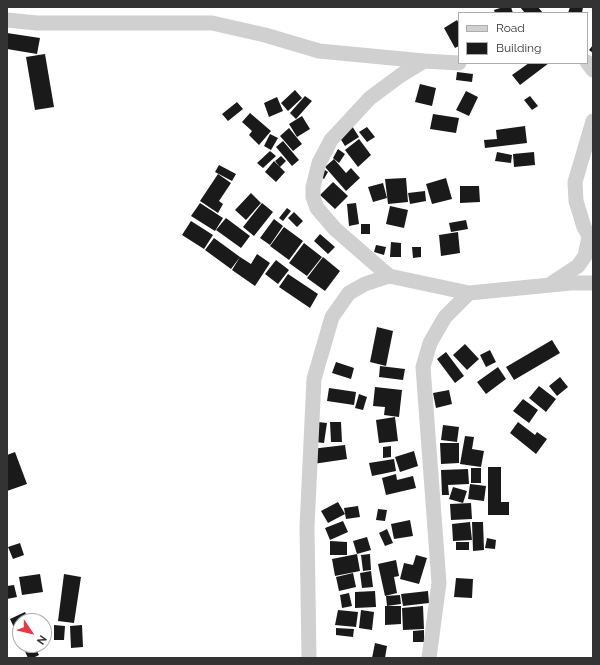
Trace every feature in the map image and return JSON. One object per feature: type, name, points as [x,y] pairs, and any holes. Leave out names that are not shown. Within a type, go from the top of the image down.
[{"type":"street","points":[[7,20],[37,23],[212,23],[265,35],[319,51],[458,63]]},
{"type":"street","points":[[424,61],[401,75],[370,98],[331,140],[319,163],[313,187],[313,197],[317,208],[335,229],[389,276],[469,293],[551,284],[593,283]]},
{"type":"street","points":[[551,284],[578,266],[585,256],[591,240],[576,201],[575,182],[593,121]]},
{"type":"street","points":[[309,658],[307,527],[314,379],[332,317],[349,293],[365,284],[389,276]]},
{"type":"street","points":[[430,658],[440,582],[424,367],[430,343],[445,317],[469,293]]},
{"type":"building","points":[[503,7],[511,7],[513,12],[495,12],[494,10]]},
{"type":"building","points":[[520,7],[538,7],[542,12],[524,12]]},
{"type":"building","points":[[570,7],[583,7],[582,12],[568,12]]},
{"type":"building","points":[[457,20],[458,46],[455,48],[444,28]]},
{"type":"building","points":[[7,33],[40,38],[37,54],[7,49]]},
{"type":"building","points":[[593,45],[593,53],[589,50]]},
{"type":"building","points":[[45,54],[54,107],[35,110],[26,57]]},
{"type":"building","points":[[528,64],[548,64],[520,85],[512,75]]},
{"type":"building","points":[[457,72],[473,74],[472,82],[456,80]]},
{"type":"building","points":[[420,84],[436,88],[432,106],[415,102]]},
{"type":"building","points":[[295,90],[302,98],[288,111],[281,103]]},
{"type":"building","points":[[466,91],[478,97],[469,116],[456,110]]},
{"type":"building","points":[[305,96],[312,101],[296,119],[290,113]]},
{"type":"building","points":[[530,96],[538,106],[532,110],[524,100]]},
{"type":"building","points":[[277,97],[283,111],[269,117],[264,103]]},
{"type":"building","points":[[237,102],[243,109],[228,121],[222,114]]},
{"type":"building","points":[[250,113],[271,131],[259,145],[249,135],[252,131],[242,122]]},
{"type":"building","points":[[433,114],[459,118],[456,133],[430,129]]},
{"type":"building","points":[[302,116],[310,129],[297,137],[289,124]]},
{"type":"building","points":[[352,126],[359,137],[345,146],[338,135]]},
{"type":"building","points":[[525,126],[527,143],[485,148],[484,140],[497,139],[496,130]]},
{"type":"building","points":[[367,127],[375,137],[367,142],[359,132]]},
{"type":"building","points":[[289,128],[302,144],[293,151],[280,136]]},
{"type":"building","points":[[270,134],[278,138],[271,150],[264,146]]},
{"type":"building","points":[[359,139],[371,155],[358,167],[345,150]]},
{"type":"building","points":[[283,141],[299,160],[292,166],[276,147]]},
{"type":"building","points":[[338,149],[345,154],[339,163],[333,158]]},
{"type":"building","points":[[270,151],[276,156],[263,168],[257,163]]},
{"type":"building","points":[[497,152],[512,155],[511,163],[495,161]]},
{"type":"building","points":[[534,152],[535,165],[514,167],[513,154]]},
{"type":"building","points":[[281,156],[286,161],[280,167],[275,161]]},
{"type":"building","points":[[334,159],[346,173],[351,168],[360,178],[346,191],[325,167]]},
{"type":"building","points":[[274,161],[285,172],[276,182],[265,172]]},
{"type":"building","points":[[219,165],[236,174],[232,181],[215,172]]},
{"type":"building","points":[[322,168],[328,172],[324,179],[318,175]]},
{"type":"building","points":[[218,174],[231,183],[219,201],[223,204],[218,213],[200,201]]},
{"type":"building","points":[[406,178],[408,202],[388,204],[385,179]]},
{"type":"building","points":[[446,178],[452,199],[432,204],[426,184]]},
{"type":"building","points":[[333,182],[348,196],[335,209],[320,195]]},
{"type":"building","points":[[383,183],[387,198],[373,202],[368,187]]},
{"type":"building","points":[[460,186],[479,186],[480,202],[460,203]]},
{"type":"building","points":[[425,191],[426,201],[410,204],[408,193]]},
{"type":"building","points":[[251,193],[261,203],[246,220],[235,210]]},
{"type":"building","points":[[200,203],[223,218],[215,231],[191,216]]},
{"type":"building","points":[[262,203],[273,212],[254,236],[243,227]]},
{"type":"building","points":[[356,203],[359,224],[349,226],[347,204]]},
{"type":"building","points":[[390,206],[408,210],[404,228],[386,224]]},
{"type":"building","points":[[287,208],[291,211],[283,221],[279,218]]},
{"type":"building","points":[[294,212],[303,221],[297,227],[288,218]]},
{"type":"building","points":[[226,218],[250,236],[241,248],[216,230]]},
{"type":"building","points":[[274,219],[283,226],[270,245],[260,238]]},
{"type":"building","points":[[466,220],[468,229],[451,232],[449,223]]},
{"type":"building","points":[[191,221],[213,235],[204,249],[182,235]]},
{"type":"building","points":[[361,224],[370,224],[370,234],[361,234]]},
{"type":"building","points":[[284,227],[303,241],[289,260],[270,246]]},
{"type":"building","points":[[458,232],[460,253],[441,256],[439,235]]},
{"type":"building","points":[[320,234],[335,247],[328,254],[314,241]]},
{"type":"building","points":[[214,238],[240,257],[231,269],[205,250]]},
{"type":"building","points":[[391,242],[401,243],[401,257],[390,257]]},
{"type":"building","points":[[304,243],[322,257],[307,276],[289,263]]},
{"type":"building","points":[[376,245],[386,247],[384,255],[374,252]]},
{"type":"building","points":[[412,247],[421,247],[421,257],[413,258]]},
{"type":"building","points":[[257,254],[270,263],[255,286],[232,270],[240,257],[251,264]]},
{"type":"building","points":[[323,257],[340,271],[325,291],[307,278]]},
{"type":"building","points":[[276,260],[289,270],[278,284],[265,274]]},
{"type":"building","points":[[288,274],[318,294],[310,308],[279,287]]},
{"type":"building","points":[[377,327],[393,331],[386,366],[370,362]]},
{"type":"building","points":[[552,340],[560,353],[514,380],[506,367]]},
{"type":"building","points":[[465,344],[479,359],[467,370],[453,355]]},
{"type":"building","points":[[490,350],[496,362],[486,367],[480,355]]},
{"type":"building","points":[[446,352],[464,376],[455,383],[437,359]]},
{"type":"building","points":[[336,362],[354,368],[351,379],[332,373]]},
{"type":"building","points":[[380,366],[405,369],[403,380],[379,377]]},
{"type":"building","points":[[498,367],[506,379],[486,394],[477,382]]},
{"type":"building","points":[[560,377],[568,387],[557,396],[549,386]]},
{"type":"building","points":[[539,386],[556,399],[546,412],[529,398]]},
{"type":"building","points":[[375,387],[402,390],[399,417],[384,415],[385,407],[373,406]]},
{"type":"building","points":[[329,388],[356,392],[354,405],[327,401]]},
{"type":"building","points":[[449,390],[452,404],[436,408],[433,393]]},
{"type":"building","points":[[359,394],[367,397],[363,410],[355,408]]},
{"type":"building","points":[[523,399],[538,410],[529,423],[513,411]]},
{"type":"building","points":[[395,417],[398,441],[379,443],[376,420]]},
{"type":"building","points":[[318,422],[327,423],[324,443],[315,442]]},
{"type":"building","points":[[330,422],[341,422],[342,442],[331,442]]},
{"type":"building","points":[[518,422],[535,435],[537,432],[547,439],[536,454],[510,433]]},
{"type":"building","points":[[443,425],[459,427],[457,442],[441,440]]},
{"type":"building","points":[[465,436],[474,437],[472,449],[484,451],[481,467],[460,464]]},
{"type":"building","points":[[440,443],[459,443],[459,463],[441,464]]},
{"type":"building","points":[[345,445],[347,459],[313,464],[311,449]]},
{"type":"building","points":[[391,446],[391,457],[383,458],[383,447]]},
{"type":"building","points":[[414,451],[418,466],[400,472],[395,457]]},
{"type":"building","points":[[15,452],[27,484],[7,491],[7,455]]},
{"type":"building","points":[[394,459],[396,471],[372,476],[369,463]]},
{"type":"building","points":[[488,467],[501,467],[501,502],[509,502],[509,515],[488,515]]},
{"type":"building","points":[[471,468],[481,468],[481,483],[471,483]]},
{"type":"building","points":[[468,469],[469,484],[448,485],[449,495],[442,495],[441,470]]},
{"type":"building","points":[[396,474],[397,480],[413,476],[416,488],[386,495],[382,478]]},
{"type":"building","points":[[470,484],[486,486],[484,501],[468,499]]},
{"type":"building","points":[[453,487],[467,491],[463,503],[449,499]]},
{"type":"building","points":[[338,502],[345,514],[328,523],[321,511]]},
{"type":"building","points":[[471,503],[472,519],[451,520],[450,504]]},
{"type":"building","points":[[358,506],[360,517],[346,519],[344,508]]},
{"type":"building","points":[[378,509],[387,510],[385,521],[376,520]]},
{"type":"building","points":[[410,520],[413,536],[394,539],[391,524]]},
{"type":"building","points":[[343,521],[348,532],[330,540],[325,528]]},
{"type":"building","points":[[470,522],[472,540],[453,541],[452,524]]},
{"type":"building","points":[[472,522],[483,522],[484,550],[473,551]]},
{"type":"building","points":[[387,529],[393,543],[385,546],[379,533]]},
{"type":"building","points":[[367,537],[371,550],[357,554],[353,541]]},
{"type":"building","points":[[487,538],[496,540],[495,549],[485,548]]},
{"type":"building","points":[[330,541],[347,542],[347,555],[330,555]]},
{"type":"building","points":[[456,542],[469,542],[469,550],[456,550]]},
{"type":"building","points":[[20,543],[24,555],[13,559],[8,547]]},
{"type":"building","points":[[357,554],[360,571],[335,576],[332,559]]},
{"type":"building","points":[[370,554],[371,570],[363,571],[361,555]]},
{"type":"building","points":[[416,555],[427,558],[419,584],[400,579],[404,563],[413,565]]},
{"type":"building","points":[[396,560],[399,576],[394,577],[397,593],[385,596],[378,564]]},
{"type":"building","points":[[371,571],[373,587],[362,588],[360,573]]},
{"type":"building","points":[[353,573],[356,587],[339,591],[336,577]]},
{"type":"building","points":[[40,574],[43,592],[22,595],[19,577]]},
{"type":"building","points":[[64,574],[81,577],[74,623],[58,621]]},
{"type":"building","points":[[456,578],[473,579],[472,598],[454,597]]},
{"type":"building","points":[[14,585],[17,597],[7,599],[7,586]]},
{"type":"building","points":[[375,591],[376,607],[355,608],[355,592]]},
{"type":"building","points":[[428,591],[429,603],[403,606],[401,594]]},
{"type":"building","points":[[349,593],[352,606],[342,608],[340,595]]},
{"type":"building","points":[[400,595],[401,604],[387,606],[386,596]]},
{"type":"building","points":[[385,606],[401,606],[401,624],[385,625]]},
{"type":"building","points":[[423,606],[424,629],[403,630],[402,608]]},
{"type":"building","points":[[338,610],[358,612],[356,627],[335,625]]},
{"type":"building","points":[[361,610],[374,612],[372,630],[359,628]]},
{"type":"building","points":[[54,625],[65,626],[64,640],[54,640]]},
{"type":"building","points":[[82,625],[83,647],[71,648],[70,626]]},
{"type":"building","points":[[336,628],[354,629],[353,637],[336,635]]},
{"type":"building","points":[[424,630],[424,642],[413,642],[413,631]]},
{"type":"building","points":[[375,643],[387,646],[385,658],[372,658]]},
{"type":"building","points":[[26,653],[38,653],[39,655],[33,658],[28,658]]}]
